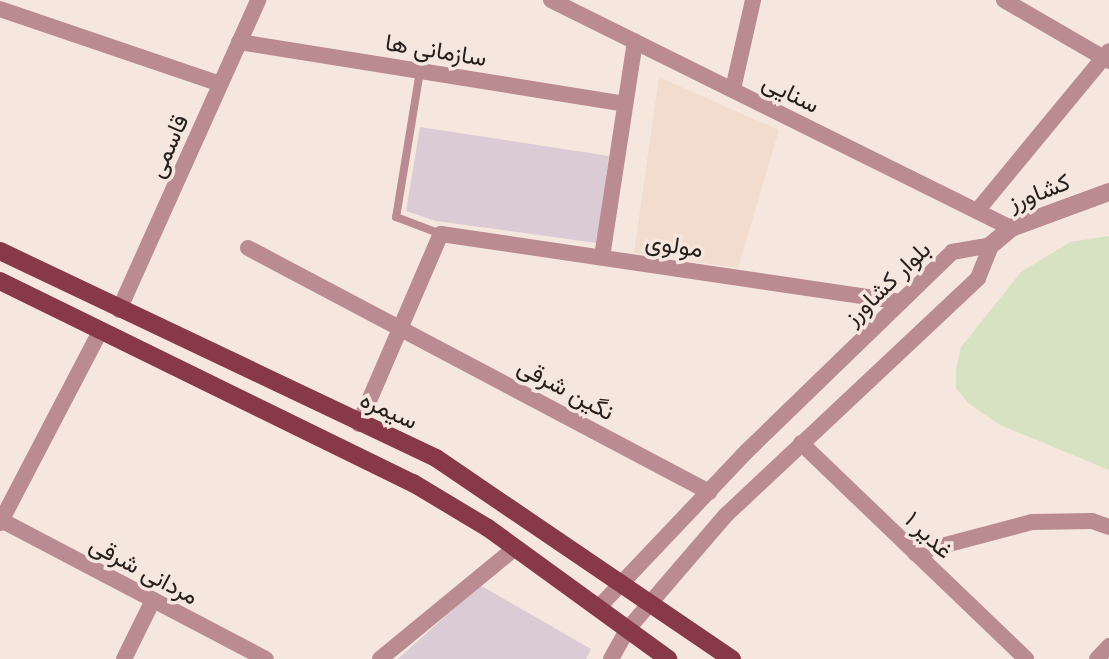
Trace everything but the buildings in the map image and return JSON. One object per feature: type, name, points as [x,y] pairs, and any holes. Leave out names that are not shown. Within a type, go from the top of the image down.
[{"type":"main road","name":"سیمره","points":[[0,251],[359,424],[436,458],[654,602],[732,659]]},
{"type":"main road","points":[[0,281],[391,471],[515,548],[668,659]]},
{"type":"street","name":"قاسمی","points":[[120,310],[258,0]]},
{"type":"street","name":"سنایی","points":[[551,0],[1011,228]]},
{"type":"street","points":[[733,89],[753,0]]},
{"type":"street","points":[[977,211],[1107,56],[1004,0]]},
{"type":"street","points":[[0,9],[220,84]]},
{"type":"street","name":"سازمانی ها","points":[[239,42],[625,104]]},
{"type":"street","points":[[602,257],[635,42]]},
{"type":"street","name":"کشاورز","points":[[991,246],[1011,228],[1109,192]]},
{"type":"street","points":[[359,424],[441,234]]},
{"type":"street","name":"مولوی","points":[[441,234],[901,302]]},
{"type":"street","points":[[611,659],[627,630],[654,602],[726,515],[978,278],[991,246]]},
{"type":"street","name":"بلوار کشاورز","points":[[598,608],[709,492],[952,253],[991,246]]},
{"type":"street","name":"نگین شرقی","points":[[248,248],[402,326],[709,492]]},
{"type":"street","points":[[1,522],[5,502],[101,330]]},
{"type":"street","name":"غدیر ۱","points":[[801,443],[1026,659]]},
{"type":"street","points":[[915,553],[1032,522],[1092,521],[1109,527]]},
{"type":"street","name":"مردانی شرقی","points":[[1,522],[266,659]]},
{"type":"street","points":[[380,659],[515,548]]},
{"type":"street","points":[[124,659],[153,600]]},
{"type":"street","points":[[1097,659],[1109,646]]},
{"type":"lane","points":[[420,71],[396,216],[441,234]]},
{"type":"shaded area","points":[[659,77],[779,130],[738,268],[634,253]]},
{"type":"green space","points":[[1109,236],[1109,470],[1000,425],[968,403],[956,388],[956,369],[961,347],[1021,272],[1070,242]]}]
